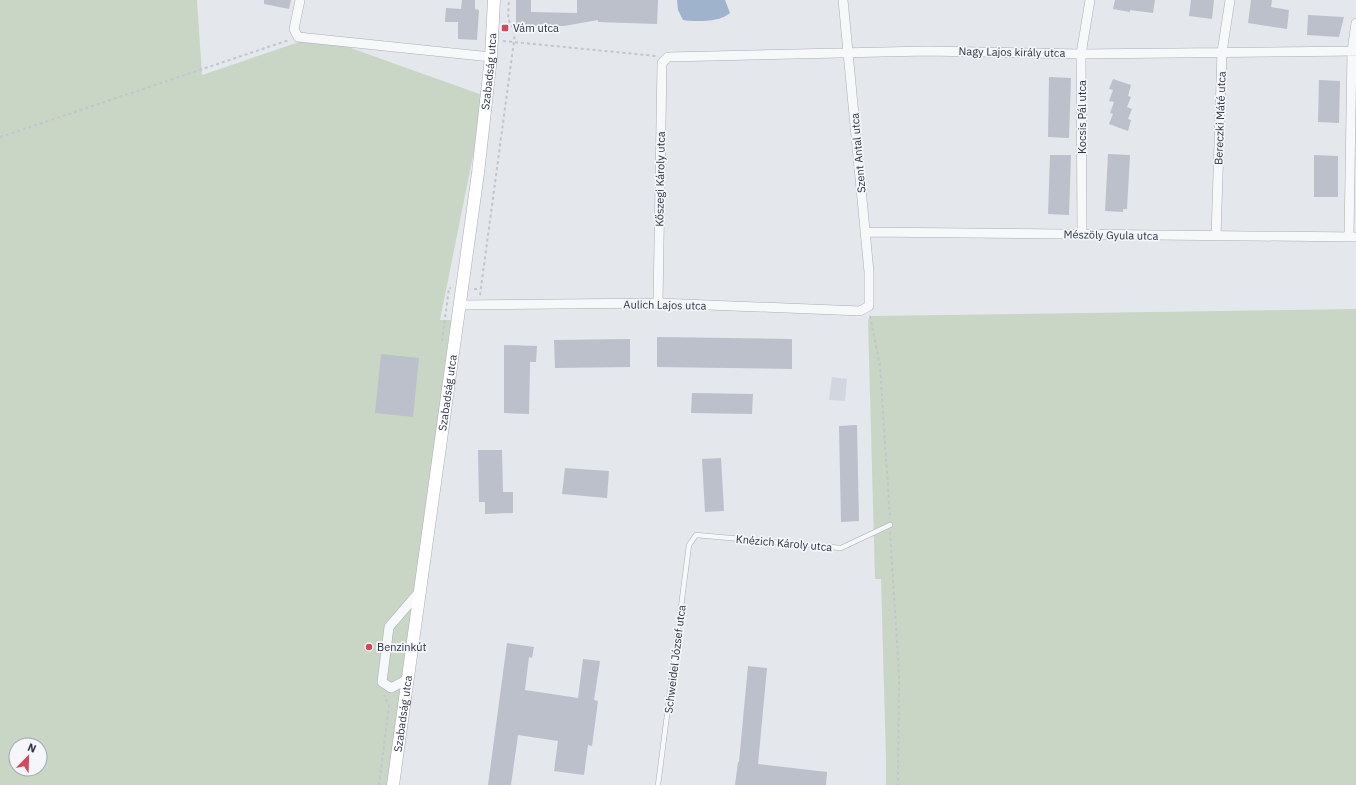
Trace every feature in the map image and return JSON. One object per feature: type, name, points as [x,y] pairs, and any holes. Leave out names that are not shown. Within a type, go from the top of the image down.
[{"type":"main road","name":"Szabadság utca","points":[[393,785],[478,173],[491,57],[494,0]]},
{"type":"street","points":[[300,0],[294,29],[298,37],[491,57]]},
{"type":"street","name":"Szent Antal utca","points":[[843,0],[869,272],[869,306]]},
{"type":"street","name":"Kocsis Pál utca","points":[[1082,234],[1082,54],[1090,0]]},
{"type":"street","name":"Bereczki Máté utca","points":[[1216,236],[1222,52],[1230,0]]},
{"type":"street","points":[[1352,237],[1354,51],[1356,23]]},
{"type":"street","name":"Nagy Lajos király utca","points":[[668,57],[927,51],[1082,54],[1354,51]]},
{"type":"street","name":"Kőszegi Károly utca","points":[[658,303],[662,63],[668,57]]},
{"type":"street","name":"Mészöly Gyula utca","points":[[865,232],[1352,237]]},
{"type":"street","name":"Aulich Lajos utca","points":[[460,305],[658,303],[860,311],[869,306]]},
{"type":"street","points":[[408,679],[391,688],[382,682],[389,627],[420,591]]},
{"type":"lane","name":"Knézich Károly utca","points":[[696,535],[841,548],[890,525]]},
{"type":"lane","name":"Schweidel József utca","points":[[658,785],[689,545],[696,535]]},
{"type":"path","points":[[479,304],[515,31],[508,19],[509,0]]},
{"type":"path","points":[[0,137],[298,37]]},
{"type":"path","points":[[492,40],[668,57]]},
{"type":"path","points":[[442,344],[449,288]]},
{"type":"path","points":[[869,306],[880,366],[890,525],[899,674],[898,785]]},
{"type":"path","points":[[379,785],[389,706],[382,690]]},
{"type":"shaded area","points":[[832,377],[847,379],[845,401],[829,400]]},
{"type":"green space","points":[[0,0],[197,0],[202,75],[317,36],[485,96],[440,320],[451,320],[389,785],[0,785]]},
{"type":"green space","points":[[1356,309],[1356,785],[886,785],[881,579],[875,579],[868,320],[871,316]]},
{"type":"water","points":[[677,0],[725,0],[730,13],[714,20],[683,20],[678,10]]},
{"type":"building","points":[[264,0],[291,0],[289,9],[264,4]]},
{"type":"building","points":[[462,0],[475,0],[475,9],[479,10],[477,40],[458,39],[458,22],[445,22],[446,8],[461,9]]},
{"type":"building","points":[[516,0],[531,0],[531,12],[577,13],[577,0],[658,0],[657,24],[598,22],[598,20],[564,26],[516,25]]},
{"type":"building","points":[[1115,0],[1155,0],[1153,13],[1130,10],[1130,12],[1113,9]]},
{"type":"building","points":[[1191,0],[1214,0],[1212,19],[1189,16]]},
{"type":"building","points":[[1251,0],[1272,0],[1271,7],[1289,10],[1287,29],[1248,23]]},
{"type":"building","points":[[1308,15],[1344,17],[1339,37],[1307,35]]},
{"type":"building","points":[[1049,77],[1071,78],[1069,138],[1048,137]]},
{"type":"building","points":[[1113,79],[1131,85],[1128,96],[1131,97],[1127,107],[1132,109],[1128,119],[1131,120],[1128,131],[1109,124],[1113,114],[1110,113],[1114,102],[1109,101],[1113,90],[1109,89]]},
{"type":"building","points":[[1319,80],[1340,81],[1339,123],[1318,122]]},
{"type":"building","points":[[1108,154],[1130,155],[1127,209],[1123,209],[1123,212],[1105,211]]},
{"type":"building","points":[[1050,155],[1071,155],[1069,215],[1048,214]]},
{"type":"building","points":[[1314,155],[1338,156],[1338,197],[1314,197]]},
{"type":"building","points":[[657,337],[792,339],[792,369],[657,367]]},
{"type":"building","points":[[630,339],[630,367],[555,368],[554,340]]},
{"type":"building","points":[[504,345],[537,346],[536,362],[530,362],[529,414],[504,413]]},
{"type":"building","points":[[381,354],[419,358],[413,417],[375,413]]},
{"type":"building","points":[[692,393],[753,394],[752,414],[691,413]]},
{"type":"building","points":[[857,425],[859,521],[841,522],[839,426]]},
{"type":"building","points":[[478,450],[502,450],[503,492],[513,492],[513,513],[485,514],[485,502],[479,502]]},
{"type":"building","points":[[721,458],[724,511],[705,512],[702,459]]},
{"type":"building","points":[[565,468],[609,471],[607,498],[562,494]]},
{"type":"building","points":[[507,643],[534,647],[532,658],[529,657],[525,690],[578,698],[583,659],[600,661],[594,700],[598,701],[592,746],[588,745],[584,775],[554,771],[558,741],[518,735],[511,785],[488,785]]},
{"type":"building","points":[[748,666],[767,668],[758,764],[827,772],[826,785],[735,785],[739,762]]},
{"type":"place","name":"Vám utca","points":[[505,28]]},
{"type":"place","name":"Benzinkút","points":[[369,647]]}]
